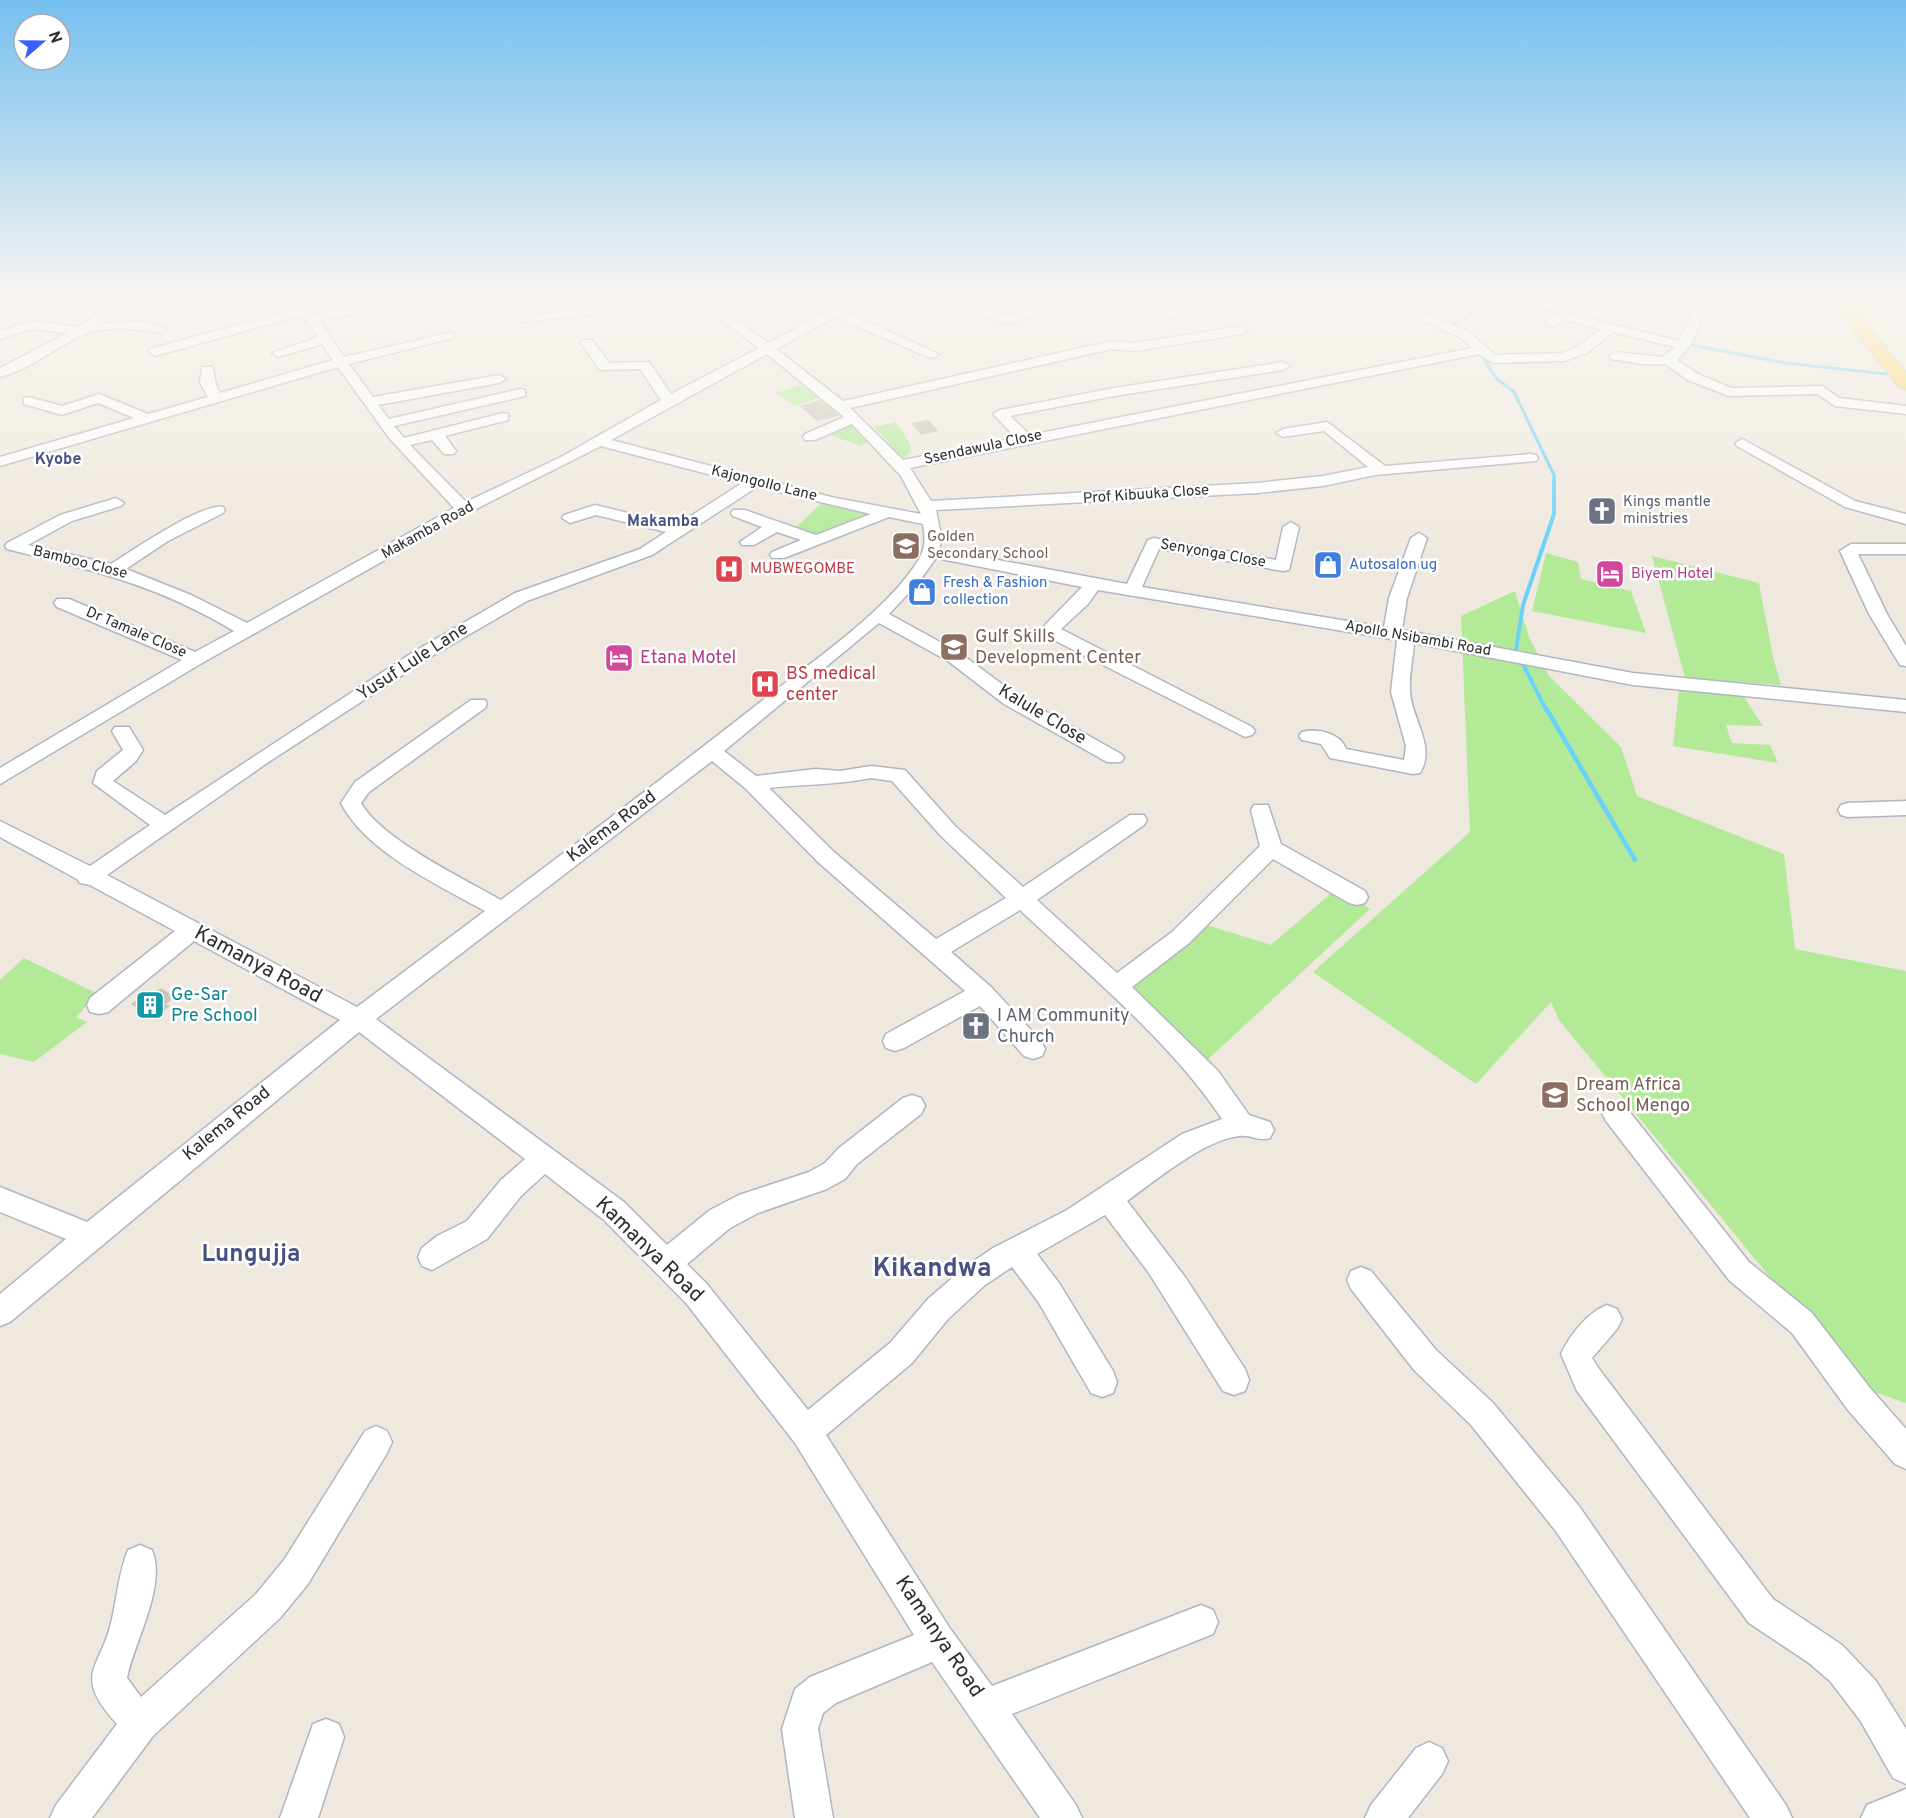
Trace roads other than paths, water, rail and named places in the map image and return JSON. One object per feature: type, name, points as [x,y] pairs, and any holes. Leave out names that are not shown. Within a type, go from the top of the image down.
[{"type":"street","points":[[207,383],[216,398]]},
{"type":"street","points":[[0,462],[269,383]]},
{"type":"street","points":[[356,383],[385,424],[431,481],[464,509]]},
{"type":"street","points":[[365,397],[420,383]]},
{"type":"street","points":[[365,397],[470,383]]},
{"type":"street","points":[[663,383],[669,388],[680,383]]},
{"type":"street","name":"Makamba Road","points":[[0,777],[196,659],[464,509],[566,460],[598,441],[669,388],[686,383]]},
{"type":"street","points":[[809,383],[853,418],[900,465],[930,513],[932,552]]},
{"type":"street","points":[[839,406],[943,383]]},
{"type":"street","points":[[1026,439],[1000,414],[1174,383]]},
{"type":"street","name":"Ssendawula Close","points":[[900,465],[1310,383]]},
{"type":"street","points":[[1706,383],[1729,392],[1769,389],[1822,390],[1851,420]]},
{"type":"street","points":[[385,424],[520,393]]},
{"type":"street","points":[[28,401],[62,411],[99,398],[147,419]]},
{"type":"street","points":[[1832,401],[1906,410]]},
{"type":"street","points":[[402,443],[503,417]]},
{"type":"street","points":[[810,438],[853,418]]},
{"type":"street","points":[[1283,433],[1327,426],[1348,442],[1351,448],[1378,466],[1371,472]]},
{"type":"street","points":[[435,434],[449,451]]},
{"type":"street","name":"Kajongollo Lane","points":[[598,441],[888,512],[930,513]]},
{"type":"street","points":[[1742,443],[1850,504],[1906,519]]},
{"type":"street","name":"Prof Kibuuka Close","points":[[930,513],[1257,488],[1371,472],[1530,458]]},
{"type":"street","name":"Yusuf Lule Lane","points":[[88,878],[421,655],[506,604],[633,558],[755,481]]},
{"type":"street","name":"Bamboo Close","points":[[116,503],[66,518],[13,546],[113,570],[148,582],[219,614],[247,631]]},
{"type":"street","points":[[113,570],[162,538],[218,510]]},
{"type":"street","points":[[570,518],[595,510],[680,530]]},
{"type":"street","points":[[778,555],[888,512]]},
{"type":"street","points":[[739,513],[818,541]]},
{"type":"street","points":[[748,542],[775,526]]},
{"type":"street","name":"Senyonga Close","points":[[1132,591],[1154,543],[1283,566],[1291,527]]},
{"type":"street","points":[[1309,736],[1327,739],[1335,745],[1337,753],[1413,768],[1416,746],[1400,692],[1398,598],[1419,538]]},
{"type":"street","points":[[1906,549],[1851,549],[1848,551],[1878,614],[1906,661]]},
{"type":"street","name":"Apollo Nsibambi Road","points":[[932,552],[1093,584],[1399,635],[1633,679],[1906,706]]},
{"type":"street","name":"Kalema Road","points":[[0,1312],[90,1236],[359,1019],[713,752],[878,615],[932,552]]},
{"type":"street","points":[[1093,584],[1082,600],[1052,628],[1054,633],[1245,730]]},
{"type":"street","name":"Dr Tamale Close","points":[[69,605],[196,659]]},
{"type":"street","name":"Kalule Close","points":[[878,615],[954,657],[1011,700],[1114,758]]},
{"type":"street","points":[[478,704],[362,787],[351,804],[352,811],[359,820],[378,837],[501,910]]},
{"type":"street","points":[[122,731],[133,750],[129,757],[104,776],[103,783],[165,825]]},
{"type":"street","points":[[713,752],[752,783],[826,857],[983,993],[1033,1049]]},
{"type":"street","points":[[752,783],[816,776],[840,778],[871,772],[898,775],[948,831],[1020,900],[1047,921],[1116,986],[1209,1078],[1251,1127],[1191,1143],[1077,1219],[1017,1250],[975,1276],[957,1291],[901,1353],[806,1432]]},
{"type":"street","points":[[1848,810],[1906,808]]},
{"type":"street","points":[[1261,810],[1271,848],[1357,897]]},
{"type":"street","points":[[935,951],[1020,900],[1137,820]]},
{"type":"street","name":"Kamanya Road","points":[[0,828],[88,878],[192,930],[359,1019],[614,1211],[696,1293],[806,1432],[939,1642],[1064,1818]]},
{"type":"street","points":[[1116,986],[1180,938],[1271,848]]},
{"type":"street","points":[[99,1005],[192,930]]},
{"type":"street","points":[[895,1041],[983,993]]},
{"type":"street","points":[[667,1263],[720,1219],[749,1204],[817,1181],[835,1171],[848,1156],[892,1125],[912,1106]]},
{"type":"street","points":[[1615,1113],[1739,1271],[1802,1323],[1859,1399],[1906,1453]]},
{"type":"street","points":[[432,1257],[447,1245],[477,1230],[511,1188],[543,1158]]},
{"type":"street","points":[[1108,1198],[1136,1230],[1167,1274],[1234,1380]]},
{"type":"street","points":[[0,1199],[90,1236]]},
{"type":"street","points":[[1017,1250],[1049,1293],[1102,1382]]},
{"type":"street","points":[[1361,1280],[1425,1360],[1482,1414],[1567,1518],[1773,1818]]},
{"type":"street","points":[[1607,1318],[1576,1354],[1578,1364],[1588,1380],[1761,1611],[1775,1623],[1811,1642],[1846,1672],[1879,1718],[1906,1765]]},
{"type":"street","points":[[69,1818],[140,1723],[268,1606],[296,1572],[376,1442]]},
{"type":"street","points":[[140,1562],[129,1623],[112,1663],[110,1678],[112,1692],[140,1723]]},
{"type":"street","points":[[986,1706],[1201,1622]]},
{"type":"street","points":[[814,1818],[801,1729],[808,1702],[823,1690],[939,1642]]},
{"type":"street","points":[[299,1818],[326,1737]]},
{"type":"street","points":[[1384,1818],[1429,1761]]},
{"type":"street","points":[[1880,1818],[1906,1808]]},
{"type":"waterway","points":[[1502,383],[1514,392],[1554,475],[1554,514],[1523,605],[1516,650],[1546,710]]},
{"type":"waterway","points":[[1546,708],[1635,860]]},
{"type":"place","name":"Kings mantle ministries","points":[[1602,511]]},
{"type":"place","name":"Golden Secondary School","points":[[906,546]]},
{"type":"place","name":"Autosalon ug","points":[[1328,565]]},
{"type":"place","name":"MUBWEGOMBE","points":[[729,569]]},
{"type":"place","name":"Biyem Hotel","points":[[1610,574]]},
{"type":"place","name":"Fresh & Fashion collection","points":[[922,592]]},
{"type":"place","name":"Gulf Skills Development Center","points":[[954,647]]},
{"type":"place","name":"Etana Motel","points":[[619,658]]},
{"type":"place","name":"BS medical center","points":[[765,684]]},
{"type":"place","name":"Ge-Sar Pre School","points":[[150,1005]]},
{"type":"place","name":"I AM Community Church","points":[[976,1026]]},
{"type":"place","name":"Dream Africa School Mengo","points":[[1555,1095]]},
{"type":"district","name":"Kyobe","points":[[58,460]]},
{"type":"district","name":"Makamba","points":[[663,522]]},
{"type":"district","name":"Lungujja","points":[[251,1255]]},
{"type":"district","name":"Kikandwa","points":[[932,1269]]}]
